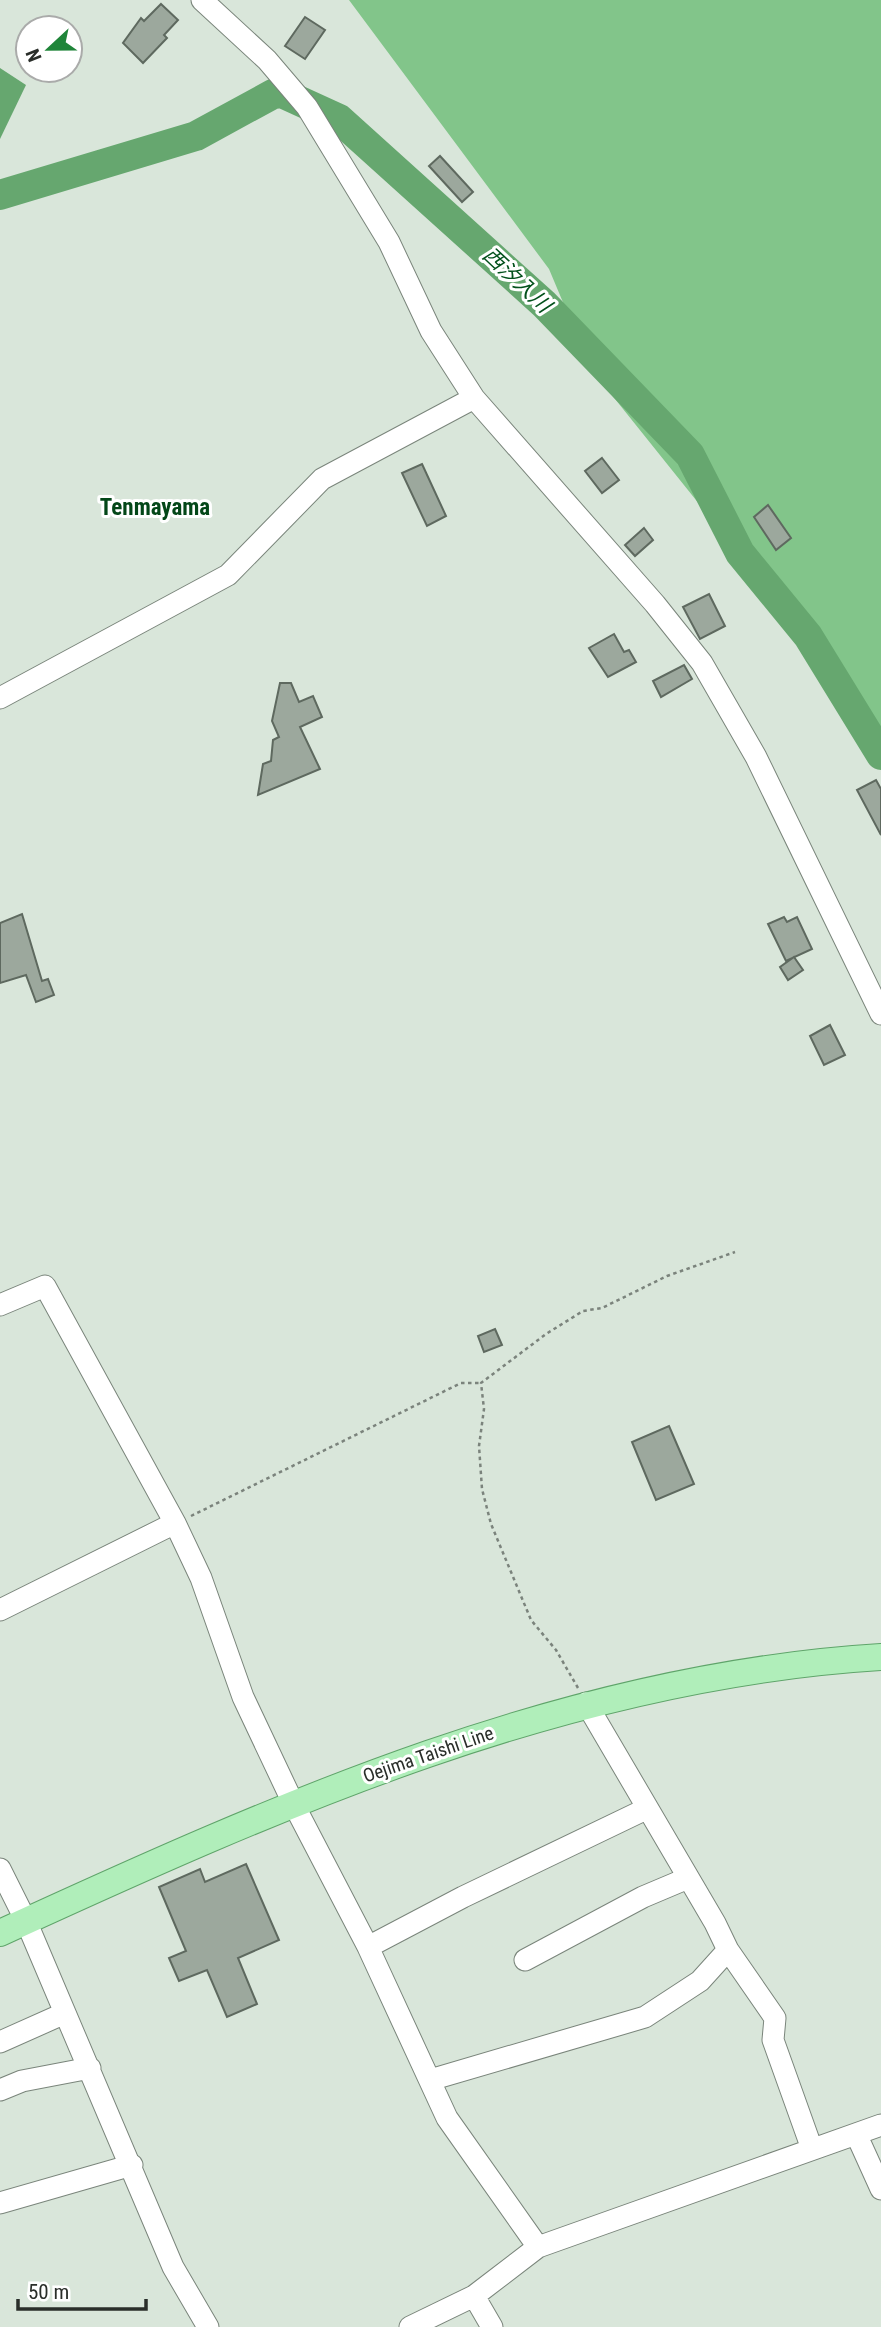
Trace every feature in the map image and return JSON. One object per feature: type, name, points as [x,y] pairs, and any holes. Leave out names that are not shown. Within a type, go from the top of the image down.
[{"type":"main road","name":"Oejima Taishi Line","points":[[0,1933],[294,1805],[481,1734],[586,1703],[662,1685],[801,1663],[878,1663]]},
{"type":"street","points":[[202,0],[267,60],[307,107],[389,242],[431,331],[474,398],[655,604],[702,663],[757,757],[881,1014]]},
{"type":"street","points":[[0,698],[228,575],[321,479],[474,398]]},
{"type":"street","points":[[0,1305],[45,1286],[175,1523],[201,1578],[243,1697],[294,1805],[368,1947],[447,2119],[538,2247]]},
{"type":"street","points":[[0,1610],[175,1523]]},
{"type":"street","points":[[586,1703],[728,1950],[775,2018],[774,2040],[812,2149]]},
{"type":"street","points":[[368,1947],[518,1870],[646,1809]]},
{"type":"street","points":[[0,1870],[26,1921],[132,2165],[173,2267],[204,2326]]},
{"type":"street","points":[[525,1960],[643,1898],[688,1878]]},
{"type":"street","points":[[430,2080],[645,2017],[700,1981],[728,1950]]},
{"type":"street","points":[[0,2042],[65,2013]]},
{"type":"street","points":[[0,2090],[22,2081],[90,2068]]},
{"type":"street","points":[[410,2327],[474,2296],[538,2247],[812,2149],[857,2136],[881,2125]]},
{"type":"street","points":[[857,2136],[881,2189]]},
{"type":"street","points":[[0,2203],[132,2165]]},
{"type":"street","points":[[474,2296],[492,2327]]},
{"type":"path","points":[[175,1523],[461,1383],[481,1383],[546,1334],[583,1311],[602,1308],[667,1276],[735,1252]]},
{"type":"path","points":[[481,1383],[484,1409],[479,1446],[480,1467],[482,1489],[491,1524],[531,1620],[556,1650],[586,1703]]},
{"type":"shaded area","points":[[349,0],[881,0],[881,731],[591,369],[549,269]]},
{"type":"shaded area","points":[[0,68],[14,77],[14,84],[26,85],[0,139]]},
{"type":"building","points":[[161,4],[178,20],[164,35],[167,38],[143,63],[123,43],[141,18],[144,21]]},
{"type":"building","points":[[305,17],[325,30],[305,59],[285,46]]},
{"type":"building","points":[[440,156],[473,192],[462,202],[429,166]]},
{"type":"building","points":[[602,458],[619,480],[602,493],[585,471]]},
{"type":"building","points":[[422,464],[446,516],[427,526],[402,473]]},
{"type":"building","points":[[768,505],[791,538],[776,550],[754,517]]},
{"type":"building","points":[[644,528],[653,540],[635,556],[625,545]]},
{"type":"building","points":[[709,594],[725,626],[700,639],[683,607]]},
{"type":"building","points":[[614,634],[624,652],[629,650],[636,662],[608,677],[589,648]]},
{"type":"building","points":[[684,665],[692,679],[661,697],[653,681]]},
{"type":"building","points":[[280,683],[291,683],[299,702],[313,696],[322,717],[300,727],[320,769],[258,795],[263,764],[271,761],[273,740],[279,737],[272,721]]},
{"type":"building","points":[[876,780],[881,789],[881,835],[857,790]]},
{"type":"building","points":[[22,914],[42,981],[48,979],[54,995],[36,1002],[26,975],[0,983],[0,923]]},
{"type":"building","points":[[784,917],[787,922],[797,917],[812,949],[786,961],[768,924]]},
{"type":"building","points":[[794,957],[803,970],[788,980],[780,967]]},
{"type":"building","points":[[830,1025],[845,1055],[824,1065],[810,1036]]},
{"type":"building","points":[[495,1329],[502,1345],[484,1352],[478,1336]]},
{"type":"building","points":[[669,1426],[694,1484],[656,1500],[632,1442]]},
{"type":"building","points":[[246,1864],[279,1940],[238,1958],[257,2004],[227,2017],[207,1970],[179,1981],[169,1958],[186,1951],[159,1887],[200,1869],[205,1882]]},
{"type":"waterway","name":"西汐入川","points":[[0,195],[196,136],[273,94],[282,93],[339,119],[544,304],[690,455],[740,553],[808,636],[881,755]]},
{"type":"district","name":"Tenmayama","points":[[155,507]]}]
